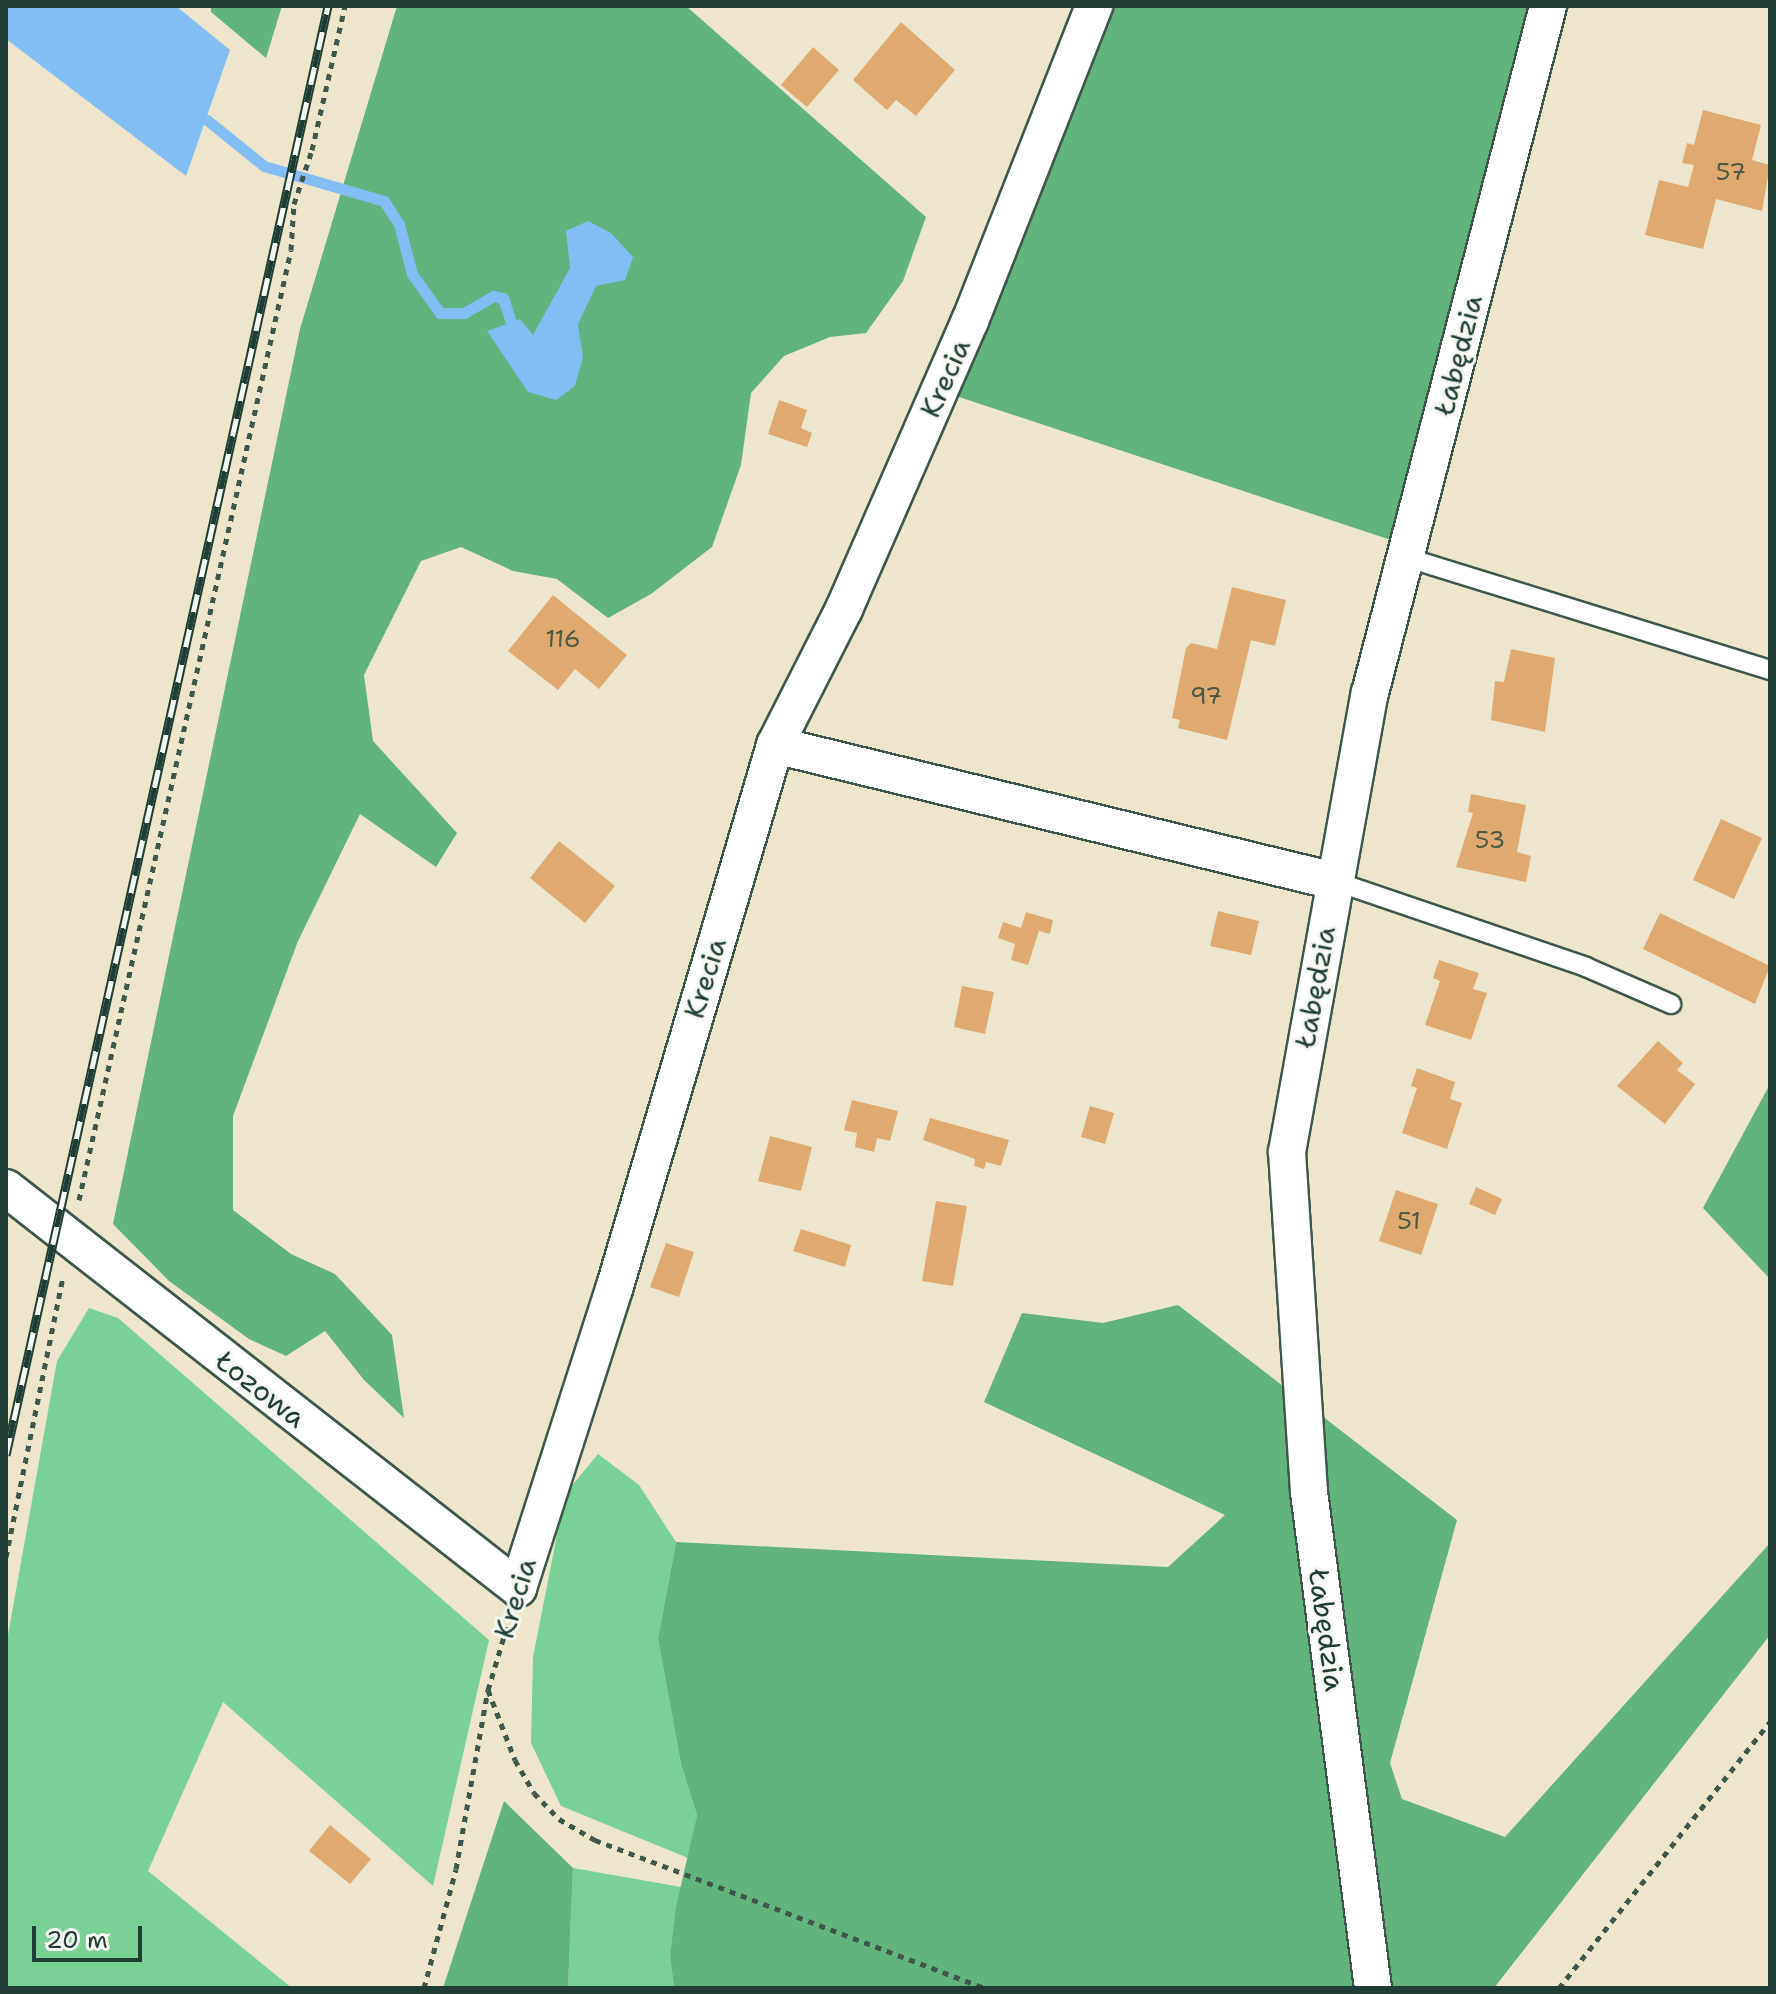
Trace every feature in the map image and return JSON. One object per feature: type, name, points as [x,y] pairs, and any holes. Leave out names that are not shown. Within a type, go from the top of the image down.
[{"type":"street","name":"Krecia","points":[[518,1588],[615,1286],[775,745],[844,609],[970,321],[1094,6]]},
{"type":"street","name":"Łabędzia","points":[[1373,1988],[1309,1492],[1287,1152],[1370,693],[1548,6]]},
{"type":"street","points":[[775,745],[1334,881]]},
{"type":"street","name":"Łozowa","points":[[6,1188],[518,1588]]},
{"type":"lane","points":[[1405,557],[1770,670]]},
{"type":"lane","points":[[1334,881],[1558,957],[1671,1004]]},
{"type":"path","points":[[6,1557],[70,1241],[291,250],[294,204],[305,160],[312,150],[345,6]]},
{"type":"path","name":"Krecia","points":[[424,1988],[464,1830],[488,1690],[518,1588]]},
{"type":"path","points":[[488,1690],[515,1760],[534,1793],[559,1819],[595,1840],[985,1988]]},
{"type":"path","points":[[1559,1988],[1770,1722]]},
{"type":"green space","points":[[211,6],[282,6],[266,58],[211,12]]},
{"type":"green space","points":[[397,6],[686,6],[926,217],[903,281],[866,333],[830,337],[784,356],[751,393],[741,465],[712,547],[651,594],[608,618],[557,579],[513,571],[461,547],[421,561],[364,675],[373,741],[457,833],[436,867],[360,814],[298,941],[233,1116],[233,1210],[291,1254],[335,1274],[392,1335],[404,1418],[364,1380],[325,1331],[286,1356],[249,1339],[169,1281],[113,1224],[300,329]]},
{"type":"green space","points":[[1110,6],[1532,6],[1394,541],[953,395]]},
{"type":"green space","points":[[1770,1084],[1770,1279],[1703,1208]]},
{"type":"green space","points":[[1178,1305],[1457,1520],[1390,1763],[1402,1799],[1505,1837],[1770,1543],[1770,1635],[1494,1988],[674,1988],[670,1957],[676,1907],[697,1815],[681,1764],[658,1639],[676,1542],[1168,1567],[1225,1515],[984,1402],[1022,1313],[1103,1323]]},
{"type":"green space","points":[[89,1308],[118,1318],[489,1640],[433,1886],[223,1702],[148,1871],[292,1988],[6,1988],[6,1646],[57,1361]]},
{"type":"green space","points":[[598,1454],[639,1485],[676,1542],[658,1639],[681,1764],[697,1815],[688,1858],[561,1806],[531,1743],[533,1657],[565,1494]]},
{"type":"green space","points":[[504,1801],[573,1868],[568,1988],[443,1988]]},
{"type":"green space","points":[[573,1868],[681,1887],[670,1957],[674,1988],[568,1988]]},
{"type":"water","points":[[6,6],[176,6],[230,50],[186,176],[6,39]]},
{"type":"water","points":[[588,221],[611,233],[633,257],[625,280],[596,286],[578,324],[583,357],[575,386],[556,400],[528,392],[487,331],[520,319],[533,335],[570,268],[566,231]]},
{"type":"building","points":[[901,22],[955,70],[916,116],[896,100],[887,110],[853,80]]},
{"type":"building","points":[[813,47],[839,70],[807,107],[781,85]]},
{"type":"building","points":[[1703,110],[1761,125],[1752,160],[1770,165],[1762,211],[1716,199],[1703,249],[1645,235],[1659,180],[1688,187],[1694,165],[1682,163],[1687,143],[1694,145]]},
{"type":"building","points":[[779,400],[807,410],[801,428],[812,433],[807,447],[768,434]]},
{"type":"building","points":[[1232,587],[1286,600],[1275,646],[1251,640],[1227,740],[1178,728],[1180,720],[1172,718],[1186,648],[1191,643],[1217,649]]},
{"type":"building","points":[[553,595],[627,655],[599,689],[575,669],[558,690],[508,651]]},
{"type":"building","points":[[1511,649],[1555,658],[1545,732],[1491,720],[1495,681],[1504,682]]},
{"type":"building","points":[[1471,794],[1526,805],[1517,852],[1531,856],[1526,882],[1456,867],[1473,813],[1468,812]]},
{"type":"building","points":[[1721,819],[1762,838],[1734,899],[1693,880]]},
{"type":"building","points":[[559,841],[615,886],[585,923],[530,878]]},
{"type":"building","points":[[1218,911],[1259,921],[1251,955],[1210,946]]},
{"type":"building","points":[[1026,912],[1053,920],[1050,934],[1039,931],[1028,965],[1011,960],[1015,944],[998,938],[1003,922],[1021,928]]},
{"type":"building","points":[[1660,913],[1770,966],[1755,1004],[1643,949]]},
{"type":"building","points":[[1439,960],[1479,973],[1473,989],[1487,993],[1471,1040],[1425,1025],[1440,981],[1433,978]]},
{"type":"building","points":[[962,986],[994,992],[985,1034],[954,1027]]},
{"type":"building","points":[[1658,1041],[1683,1063],[1677,1070],[1695,1084],[1665,1124],[1617,1086]]},
{"type":"building","points":[[1417,1068],[1455,1082],[1450,1099],[1462,1103],[1447,1149],[1402,1133],[1417,1088],[1411,1086]]},
{"type":"building","points":[[852,1100],[898,1111],[890,1141],[877,1138],[874,1152],[855,1147],[857,1133],[844,1130]]},
{"type":"building","points":[[1090,1106],[1114,1113],[1105,1144],[1081,1137]]},
{"type":"building","points":[[930,1118],[1009,1140],[1001,1166],[986,1162],[984,1169],[974,1166],[975,1159],[923,1140]]},
{"type":"building","points":[[770,1136],[812,1147],[801,1191],[758,1181]]},
{"type":"building","points":[[1476,1187],[1502,1199],[1495,1215],[1469,1204]]},
{"type":"building","points":[[1396,1190],[1438,1204],[1421,1255],[1379,1241]]},
{"type":"building","points":[[936,1201],[967,1206],[953,1286],[922,1281]]},
{"type":"building","points":[[801,1229],[851,1245],[845,1267],[793,1251]]},
{"type":"building","points":[[666,1243],[694,1252],[679,1297],[650,1287]]},
{"type":"building","points":[[330,1825],[371,1859],[350,1884],[309,1851]]},
{"type":"waterway","points":[[207,120],[264,166],[384,201],[399,224],[412,274],[440,313],[464,313],[494,296],[503,298],[511,322]]},
{"type":"railway","points":[[6,1455],[328,6]]}]
